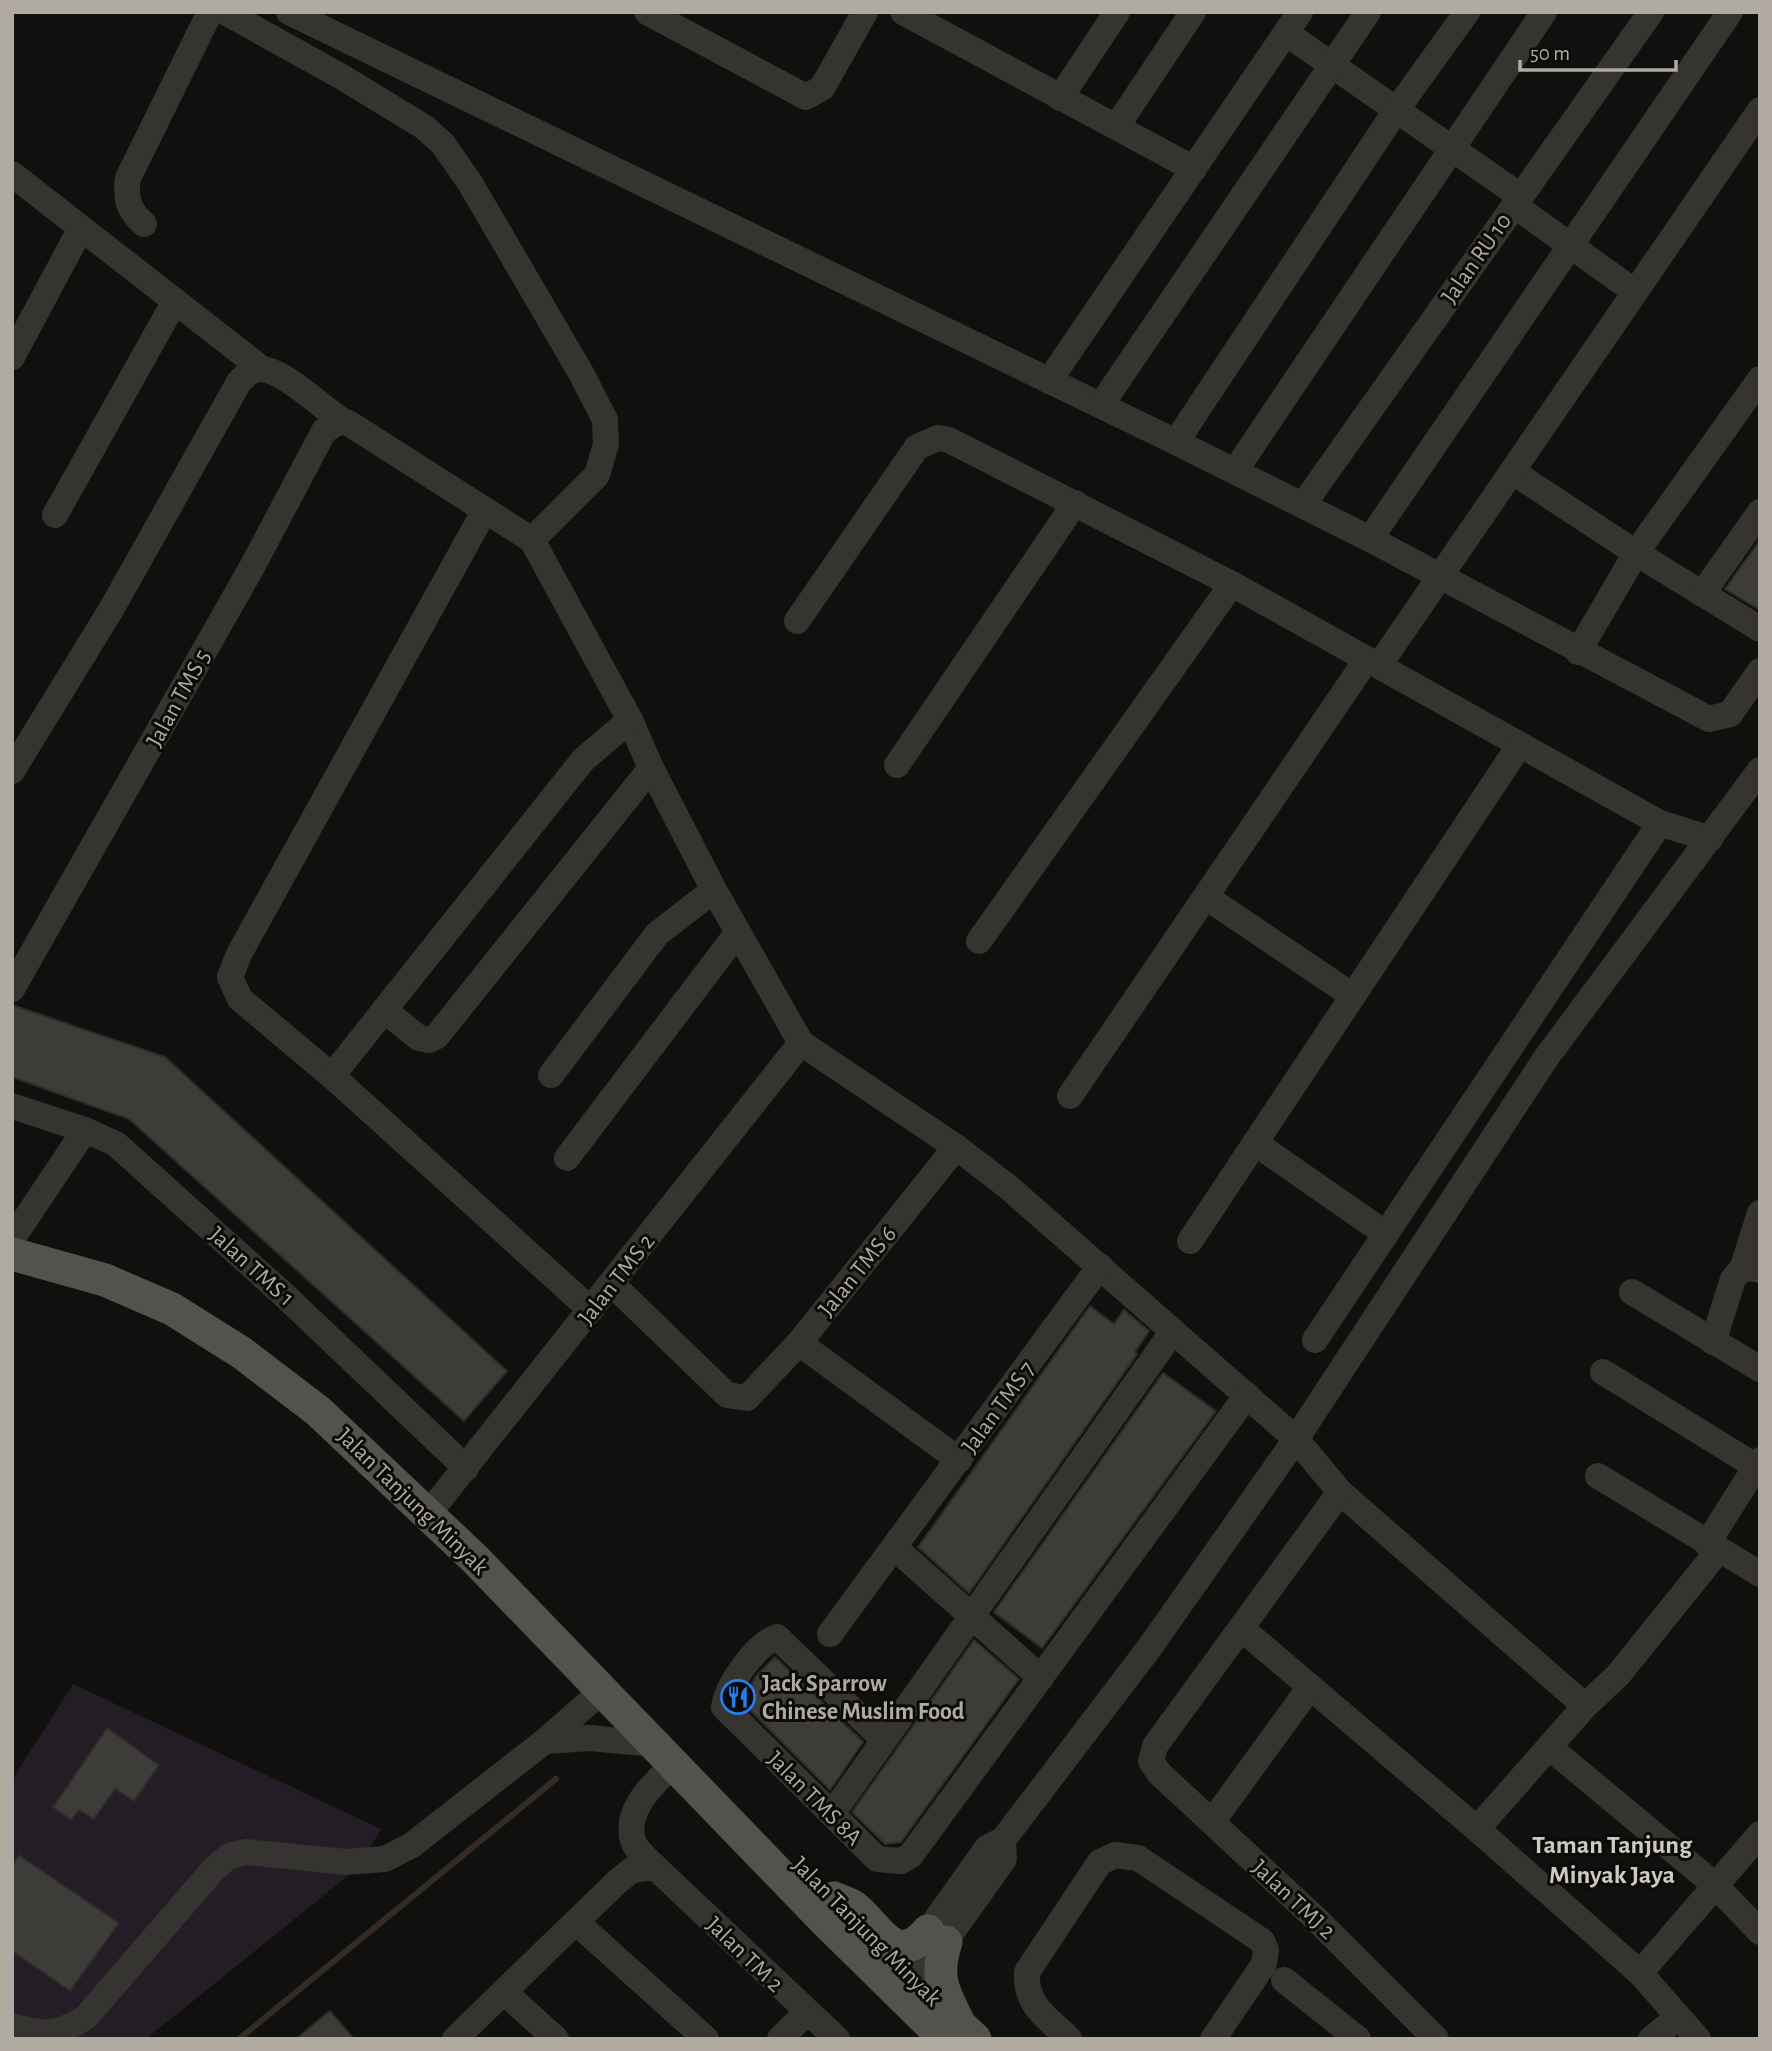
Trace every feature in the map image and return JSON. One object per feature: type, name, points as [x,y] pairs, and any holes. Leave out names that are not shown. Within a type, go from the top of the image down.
[{"type":"main road","name":"Jalan Tanjung Minyak","points":[[12,1254],[105,1280],[172,1309],[200,1325],[318,1410],[429,1513],[749,1840],[902,1983],[960,2033]]},
{"type":"main road","name":"Jalan Tanjung Minyak","points":[[749,1840],[788,1852],[834,1898],[902,1983]]},
{"type":"main road","points":[[834,1898],[854,1907],[882,1937],[895,1945],[908,1946],[937,1937],[940,1983],[960,2033]]},
{"type":"street","points":[[144,224],[130,212],[126,192],[128,178],[210,12]]},
{"type":"street","points":[[225,12],[424,127],[443,144],[484,207],[581,373],[605,420],[606,444],[597,475],[533,540]]},
{"type":"street","points":[[647,12],[806,97],[822,88],[865,12]]},
{"type":"street","points":[[1060,98],[1117,12]]},
{"type":"street","points":[[1116,125],[1193,12]]},
{"type":"street","points":[[1101,405],[1367,12]]},
{"type":"street","points":[[1176,442],[1395,112],[1467,12]]},
{"type":"street","points":[[1235,471],[1544,12]]},
{"type":"street","name":"Jalan RU 10","points":[[1303,505],[1651,12]]},
{"type":"street","points":[[1370,539],[1730,12]]},
{"type":"street","points":[[908,13],[1194,169]]},
{"type":"street","points":[[292,49],[297,16],[1235,471],[1370,539],[1436,583],[1709,719],[1730,714],[1760,671]]},
{"type":"street","points":[[1049,381],[1293,23],[1331,66],[1453,150],[1570,245],[1635,292]]},
{"type":"street","points":[[1070,1096],[1206,897],[1374,662],[1398,636],[1436,583],[1760,110]]},
{"type":"street","points":[[12,174],[262,369],[280,376],[345,422],[533,540],[630,720],[651,768],[715,890],[801,1043],[956,1147],[1100,1266],[1296,1439],[1340,1492],[1585,1706]]},
{"type":"street","points":[[12,358],[81,228]]},
{"type":"street","points":[[55,514],[175,301]]},
{"type":"street","points":[[12,771],[112,608],[239,382],[251,371],[262,369]]},
{"type":"street","points":[[1578,652],[1636,553],[1760,379]]},
{"type":"street","name":"Jalan TMS 5","points":[[12,989],[252,567],[324,431],[345,422]]},
{"type":"street","points":[[797,621],[917,447],[929,440],[949,440],[1232,584],[1519,746],[1660,822],[1710,839]]},
{"type":"street","points":[[1513,472],[1636,553],[1760,629]]},
{"type":"street","points":[[897,765],[1075,503]]},
{"type":"street","points":[[485,510],[239,954],[230,977],[240,999],[332,1076],[591,1310]]},
{"type":"street","points":[[1702,594],[1760,512]]},
{"type":"street","points":[[979,941],[1232,584]]},
{"type":"street","points":[[332,1076],[583,760],[630,720]]},
{"type":"street","points":[[1190,1241],[1519,746]]},
{"type":"street","points":[[384,1010],[419,1038],[429,1040],[438,1035],[651,768]]},
{"type":"street","points":[[902,1983],[1004,1858],[1003,1840],[1150,1647],[1296,1439],[1546,1058],[1760,770]]},
{"type":"street","points":[[1315,1340],[1660,822]]},
{"type":"street","points":[[551,1075],[657,934],[715,890]]},
{"type":"street","points":[[1206,897],[1353,996]]},
{"type":"street","points":[[567,1158],[738,932]]},
{"type":"street","name":"Jalan TMS 2","points":[[429,1513],[801,1043]]},
{"type":"street","name":"Jalan TMS 1","points":[[12,1106],[85,1130],[116,1144],[283,1294],[466,1468]]},
{"type":"street","points":[[12,1239],[85,1130]]},
{"type":"street","points":[[1255,1143],[1386,1234]]},
{"type":"street","name":"Jalan TMS 6","points":[[612,1284],[727,1395],[747,1398],[799,1343],[956,1147]]},
{"type":"street","points":[[1713,1342],[1733,1279],[1751,1269],[1760,1213]]},
{"type":"street","name":"Jalan TMS 7","points":[[830,1633],[1100,1266]]},
{"type":"street","points":[[1632,1292],[1760,1369]]},
{"type":"street","points":[[832,1814],[1173,1331]]},
{"type":"street","points":[[799,1343],[959,1460]]},
{"type":"street","points":[[1477,1829],[1585,1706],[1618,1675],[1713,1548],[1758,1465],[1603,1373]]},
{"type":"street","points":[[895,1548],[1041,1678],[1247,1395]]},
{"type":"street","points":[[1598,1476],[1760,1574]]},
{"type":"street","points":[[1340,1492],[1241,1628],[1477,1829],[1640,1973],[1698,2039]]},
{"type":"street","name":"Jalan TMJ 2","points":[[1241,1628],[1155,1746],[1151,1761],[1159,1773],[1324,1926],[1436,2039]]},
{"type":"street","name":"Jalan TMS 8A","points":[[884,1740],[777,1637],[763,1642],[726,1695],[723,1707],[877,1859],[901,1861],[911,1855],[1041,1678]]},
{"type":"street","points":[[1212,1822],[1310,1687]]},
{"type":"street","points":[[12,2026],[43,2034],[69,2029],[86,2017],[213,1870],[229,1856],[246,1852],[346,1862],[385,1859],[412,1845],[545,1741],[603,1690]]},
{"type":"street","points":[[545,1741],[590,1738],[664,1755]]},
{"type":"street","points":[[1550,1748],[1715,1885],[1760,1932]]},
{"type":"street","name":"Jalan TM 2","points":[[664,1755],[632,1820],[633,1843],[837,2039]]},
{"type":"street","points":[[1640,1973],[1760,1834]]},
{"type":"street","points":[[1069,2039],[1033,2005],[1026,1989],[1027,1972],[1100,1862],[1116,1855],[1138,1858],[1262,1941],[1266,1950],[1264,1964],[1213,2039]]},
{"type":"street","points":[[455,2039],[632,1870],[655,1867]]},
{"type":"street","points":[[577,1923],[706,2039]]},
{"type":"street","points":[[1284,1980],[1358,2039]]},
{"type":"street","points":[[504,1992],[556,2039]]},
{"type":"street","points":[[780,2039],[807,2012]]},
{"type":"street","points":[[1651,2039],[1678,2017]]},
{"type":"shaded area","points":[[73,1684],[381,1829],[359,1867],[146,2039],[12,2039],[12,1780]]},
{"type":"building","points":[[1760,540],[1760,610],[1725,589]]},
{"type":"building","points":[[12,1005],[165,1057],[507,1371],[464,1421],[129,1119],[12,1077]]},
{"type":"building","points":[[1090,1306],[1114,1324],[1124,1310],[1149,1331],[1135,1352],[1137,1354],[969,1593],[918,1547]]},
{"type":"building","points":[[1163,1373],[1216,1411],[1042,1648],[994,1612]]},
{"type":"building","points":[[974,1640],[1019,1679],[901,1842],[885,1844],[852,1812]]},
{"type":"building","points":[[775,1657],[863,1742],[830,1790],[742,1702],[756,1676]]},
{"type":"building","points":[[107,1728],[159,1765],[134,1801],[115,1789],[94,1819],[79,1810],[71,1820],[53,1807]]},
{"type":"building","points":[[19,1855],[119,1923],[70,1991],[12,1951],[12,1865]]},
{"type":"building","points":[[330,2011],[354,2039],[296,2039]]},
{"type":"waterway","points":[[239,2039],[556,1779]]},
{"type":"place","name":"Jack Sparrow Chinese Muslim Food","points":[[738,1697]]},
{"type":"district","name":"Taman Tanjung Minyak Jaya","points":[[1612,1859]]}]
